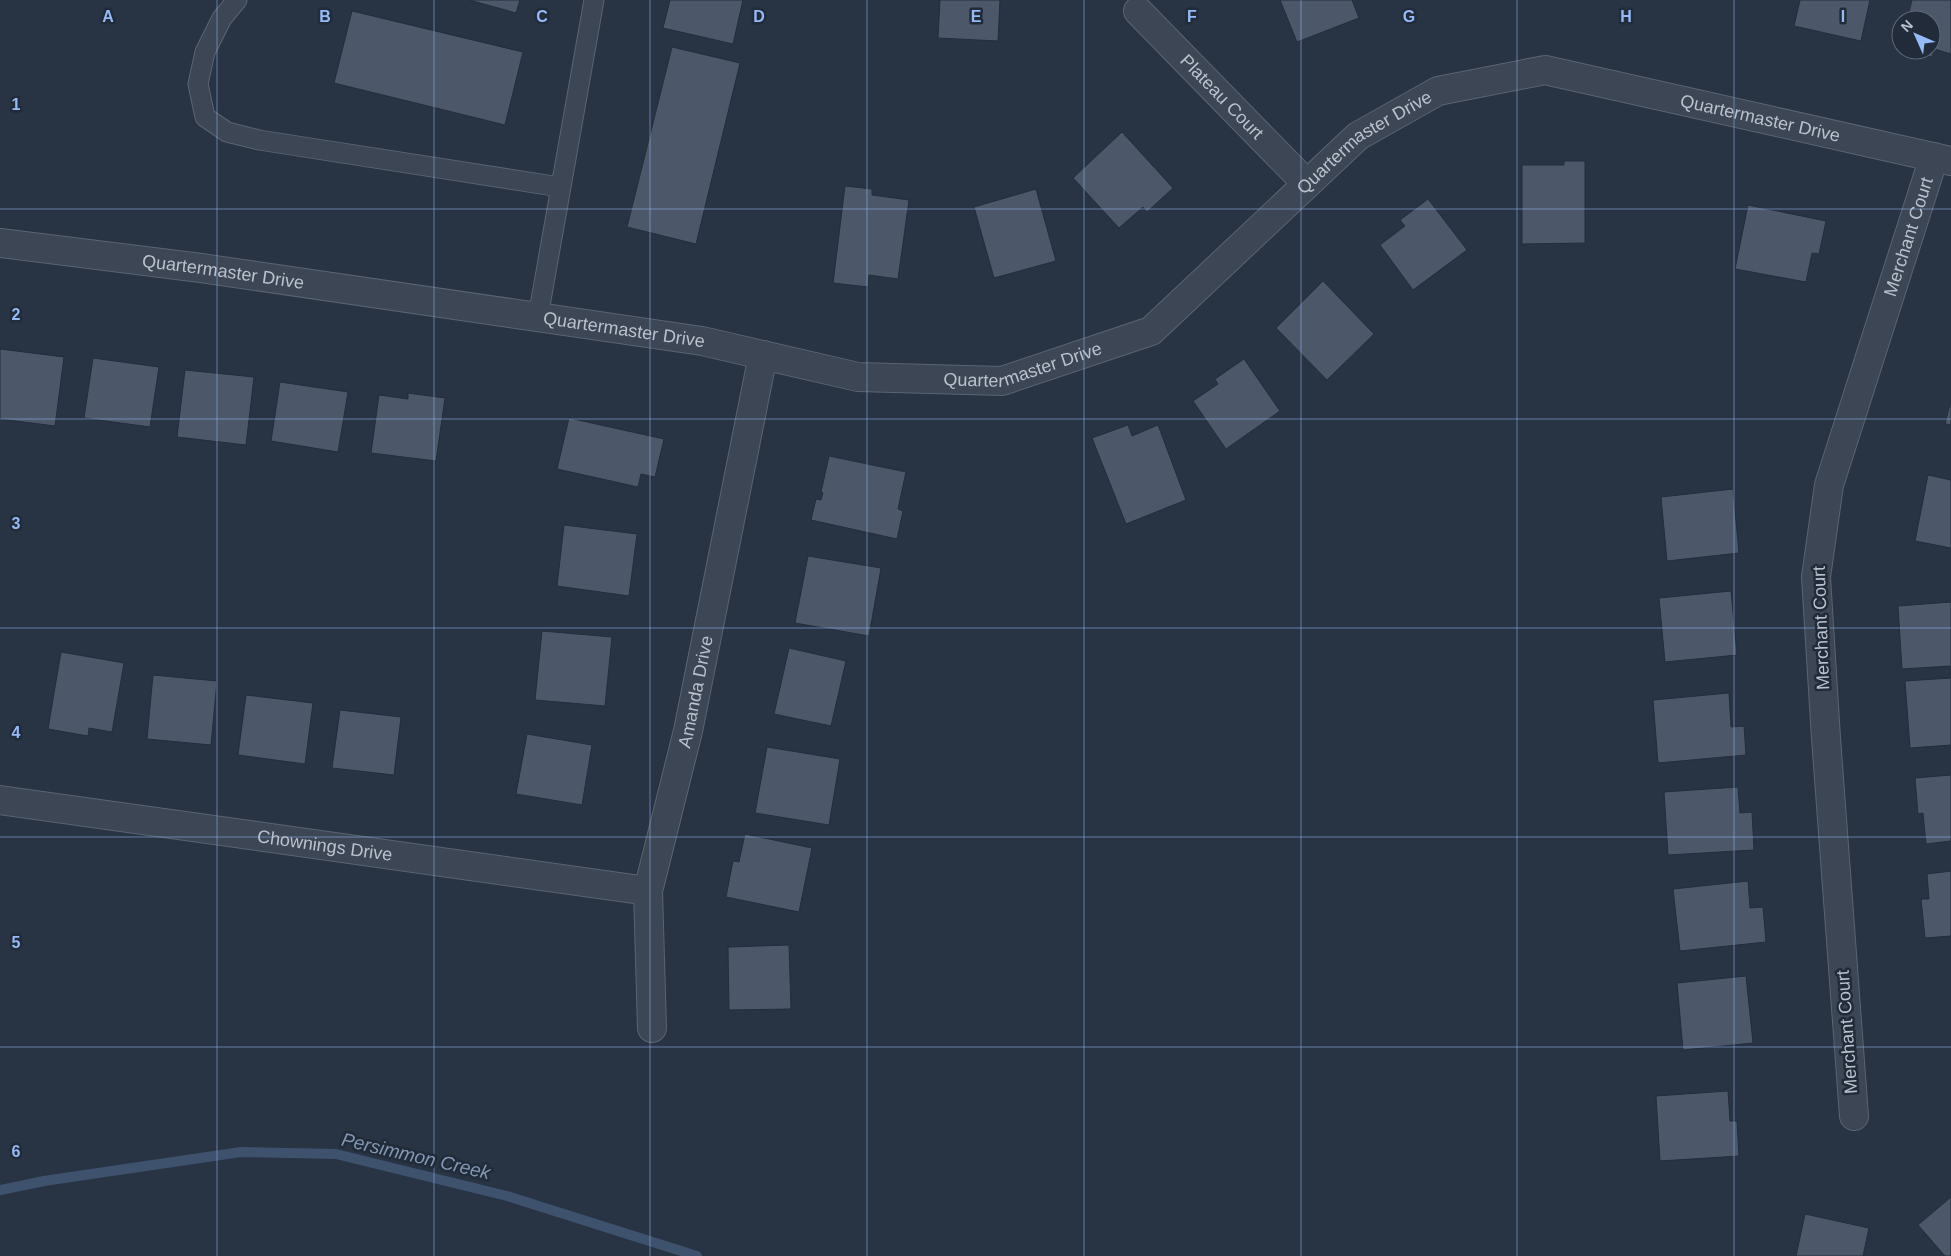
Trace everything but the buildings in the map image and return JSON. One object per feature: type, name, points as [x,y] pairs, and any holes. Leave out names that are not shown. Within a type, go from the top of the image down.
[{"type":"street","name":"Plateau Court","points":[[1138,10],[1306,184]]},
{"type":"street","name":"Quartermaster Drive","points":[[0,243],[201,268],[702,341],[858,376],[1002,381],[1151,331],[1358,136],[1438,91],[1545,70],[1942,159]]},
{"type":"street","name":"Merchant Court","points":[[1854,1116],[1816,577],[1829,485],[1942,159]]},
{"type":"street","name":"Amanda Drive","points":[[652,1028],[648,891],[688,731],[763,355]]},
{"type":"street","name":"Chownings Drive","points":[[0,800],[648,891]]},
{"type":"lane","points":[[237,0],[222,18],[205,52],[198,84],[205,117],[226,132],[259,140],[560,187]]},
{"type":"lane","points":[[538,317],[594,0]]},
{"type":"waterway","name":"Persimmon Creek","points":[[0,1190],[44,1181],[241,1152],[336,1154],[507,1196],[697,1256]]}]
